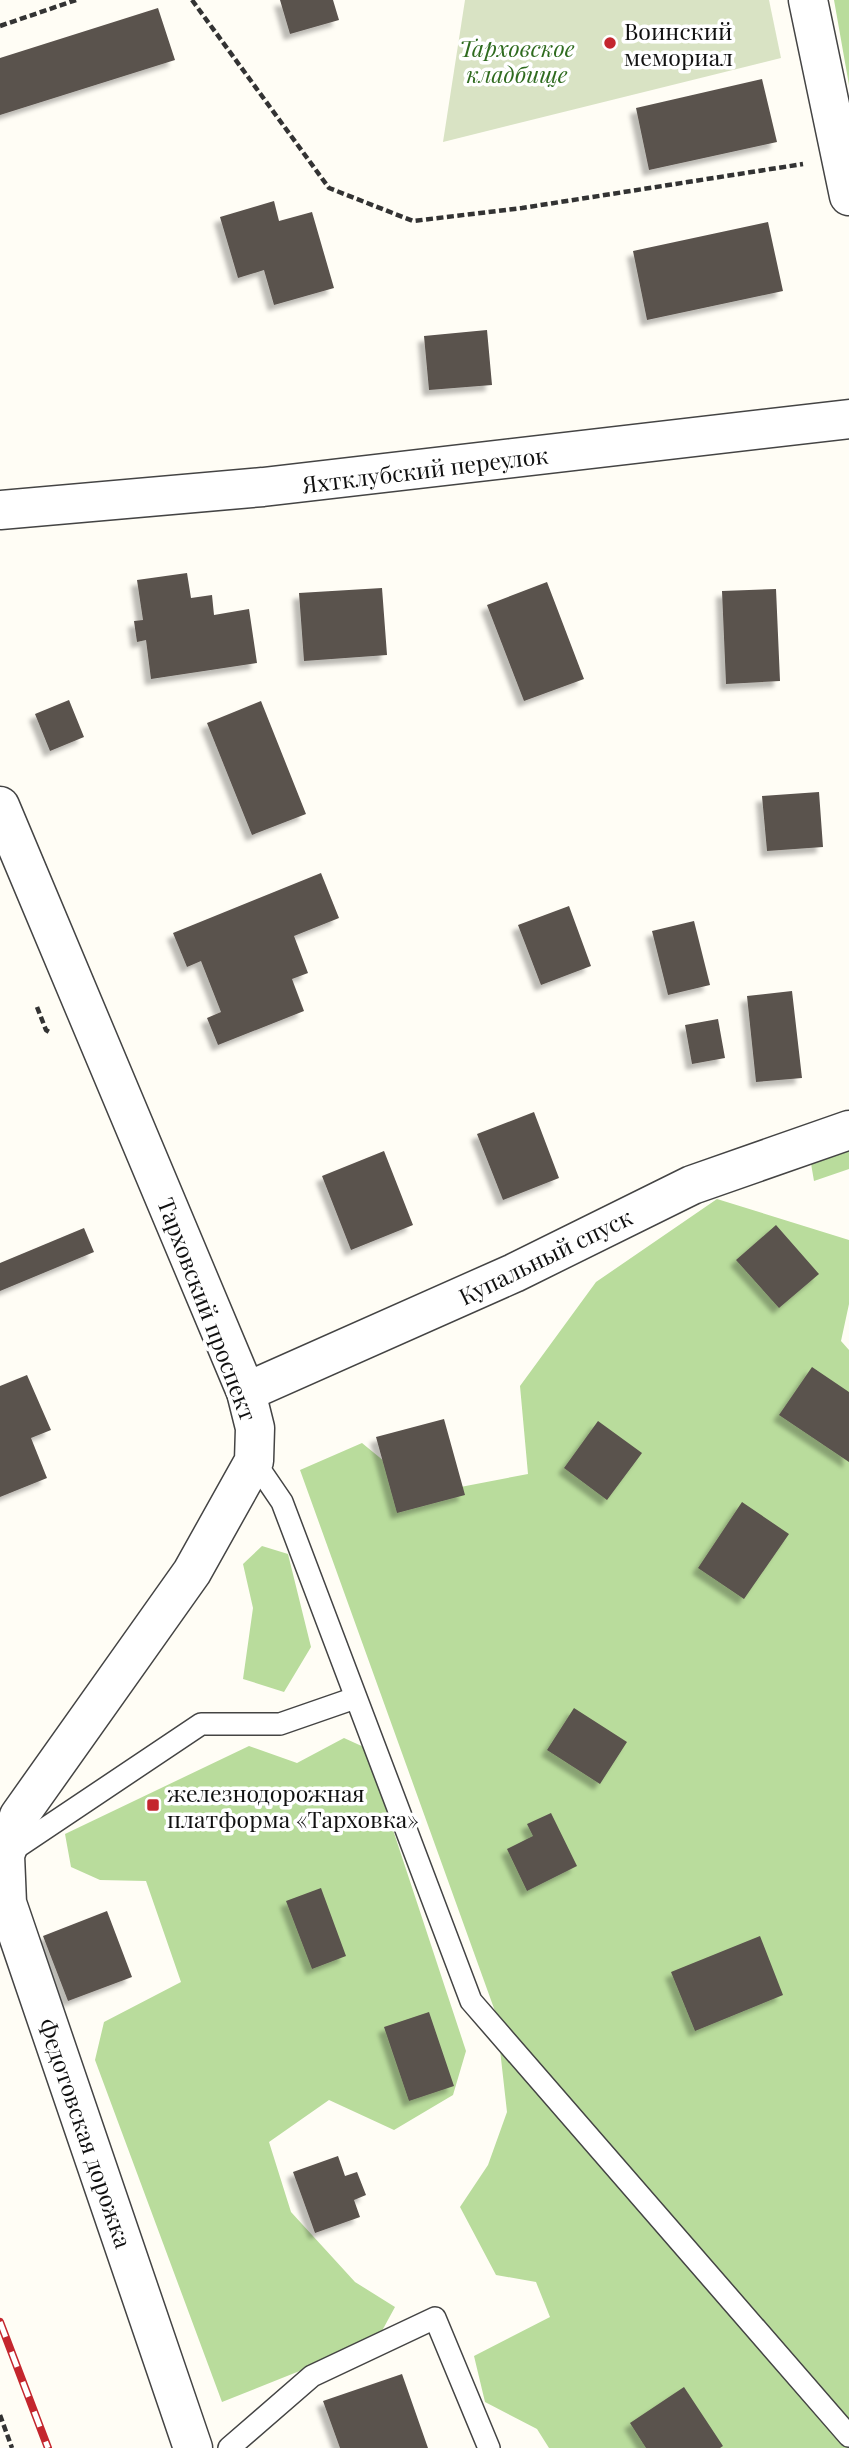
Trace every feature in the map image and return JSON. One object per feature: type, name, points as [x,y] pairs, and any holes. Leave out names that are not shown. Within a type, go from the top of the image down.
[{"type":"street","points":[[808,0],[849,196]]},
{"type":"street","name":"Яхтклубский переулок","points":[[0,510],[263,488],[849,419]]},
{"type":"street","name":"Тарховский проспект","points":[[0,806],[246,1392],[255,1427],[254,1461],[192,1572],[19,1816]]},
{"type":"street","name":"Купальный спуск","points":[[246,1392],[514,1273],[692,1185],[849,1130]]},
{"type":"street","name":"Федотовская дорожка","points":[[19,1816],[5,1855],[7,1903],[193,2448]]},
{"type":"lane","points":[[254,1461],[282,1502],[471,2001],[849,2436]]},
{"type":"lane","points":[[5,1855],[201,1724],[280,1724],[355,1698]]},
{"type":"lane","points":[[229,2448],[312,2376],[435,2318],[489,2448]]},
{"type":"path","points":[[0,26],[76,0]]},
{"type":"path","points":[[192,0],[329,188],[413,221],[522,208],[841,159]]},
{"type":"path","points":[[0,2415],[12,2448]]},
{"type":"green space","name":"Тарховское кладбище","points":[[465,0],[769,0],[781,58],[443,142]]},
{"type":"green space","points":[[834,0],[849,0],[849,85]]},
{"type":"green space","points":[[849,1132],[849,1169],[814,1181],[808,1146]]},
{"type":"green space","points":[[717,1199],[849,1240],[849,1304],[841,1341],[849,1350],[849,2448],[549,2448],[537,2429],[485,2402],[474,2356],[550,2317],[536,2282],[496,2275],[460,2207],[488,2165],[507,2112],[496,2014],[300,1470],[362,1443],[424,1494],[528,1474],[520,1386],[596,1282]]},
{"type":"green space","points":[[262,1546],[288,1554],[311,1647],[284,1692],[243,1679],[253,1608],[243,1564]]},
{"type":"green space","points":[[344,1738],[366,1748],[466,2051],[453,2095],[394,2130],[329,2100],[269,2142],[291,2212],[355,2282],[395,2307],[377,2340],[222,2402],[95,2060],[104,2022],[181,1982],[146,1881],[100,1880],[71,1867],[65,1834],[249,1746],[297,1763]]},
{"type":"building","points":[[280,0],[333,0],[339,20],[290,34]]},
{"type":"building","points":[[158,8],[175,60],[0,115],[0,58]]},
{"type":"building","points":[[762,79],[777,142],[649,170],[636,108]]},
{"type":"building","points":[[274,201],[279,221],[312,212],[334,288],[274,305],[264,270],[238,278],[220,217]]},
{"type":"building","points":[[768,222],[783,291],[647,320],[633,251]]},
{"type":"building","points":[[487,330],[492,385],[429,390],[424,336]]},
{"type":"building","points":[[187,573],[191,598],[212,595],[214,615],[249,609],[257,663],[151,679],[146,640],[137,642],[134,621],[143,620],[137,580]]},
{"type":"building","points":[[547,582],[584,679],[524,701],[487,605]]},
{"type":"building","points":[[382,588],[387,655],[304,661],[299,593]]},
{"type":"building","points":[[776,589],[780,681],[726,684],[722,591]]},
{"type":"building","points":[[69,700],[84,737],[50,751],[35,714]]},
{"type":"building","points":[[261,701],[306,814],[252,835],[207,723]]},
{"type":"building","points":[[819,792],[823,847],[767,851],[762,796]]},
{"type":"building","points":[[321,873],[339,918],[294,936],[308,973],[292,979],[304,1011],[218,1045],[207,1018],[221,1012],[201,961],[187,967],[173,933]]},
{"type":"building","points":[[569,906],[591,966],[541,985],[518,925]]},
{"type":"building","points":[[694,921],[710,985],[668,995],[652,931]]},
{"type":"building","points":[[792,991],[802,1078],[756,1082],[747,996]]},
{"type":"building","points":[[718,1019],[725,1058],[692,1064],[685,1025]]},
{"type":"building","points":[[534,1112],[559,1178],[503,1200],[477,1134]]},
{"type":"building","points":[[384,1151],[413,1225],[351,1250],[322,1176]]},
{"type":"building","points":[[776,1225],[819,1274],[779,1308],[736,1260]]},
{"type":"building","points":[[84,1228],[94,1252],[0,1291],[0,1263]]},
{"type":"building","points":[[812,1367],[849,1392],[849,1462],[779,1415]]},
{"type":"building","points":[[27,1375],[51,1430],[31,1438],[47,1478],[0,1497],[0,1386]]},
{"type":"building","points":[[444,1419],[465,1495],[397,1513],[376,1437]]},
{"type":"building","points":[[598,1421],[642,1453],[607,1500],[564,1468]]},
{"type":"building","points":[[742,1502],[789,1534],[744,1599],[698,1568]]},
{"type":"building","points":[[574,1708],[627,1742],[600,1784],[547,1750]]},
{"type":"building","points":[[551,1813],[577,1866],[527,1891],[507,1849],[533,1836],[527,1824]]},
{"type":"building","points":[[321,1888],[346,1956],[312,1969],[286,1901]]},
{"type":"building","points":[[107,1911],[132,1977],[68,2001],[43,1936]]},
{"type":"building","points":[[760,1936],[783,1995],[695,2031],[671,1972]]},
{"type":"building","points":[[429,2012],[454,2086],[409,2101],[384,2027]]},
{"type":"building","points":[[338,2156],[345,2176],[357,2172],[366,2195],[354,2200],[360,2217],[315,2233],[293,2172]]},
{"type":"building","points":[[402,2374],[428,2448],[340,2448],[323,2401]]},
{"type":"building","points":[[684,2387],[723,2446],[646,2448],[630,2423]]},
{"type":"railway","points":[[0,2322],[48,2448]]},
{"type":"place","name":"Воинский мемориал","points":[[610,43]]},
{"type":"place","name":"железнодорожная платформа «Тарховка»","points":[[153,1805]]}]
